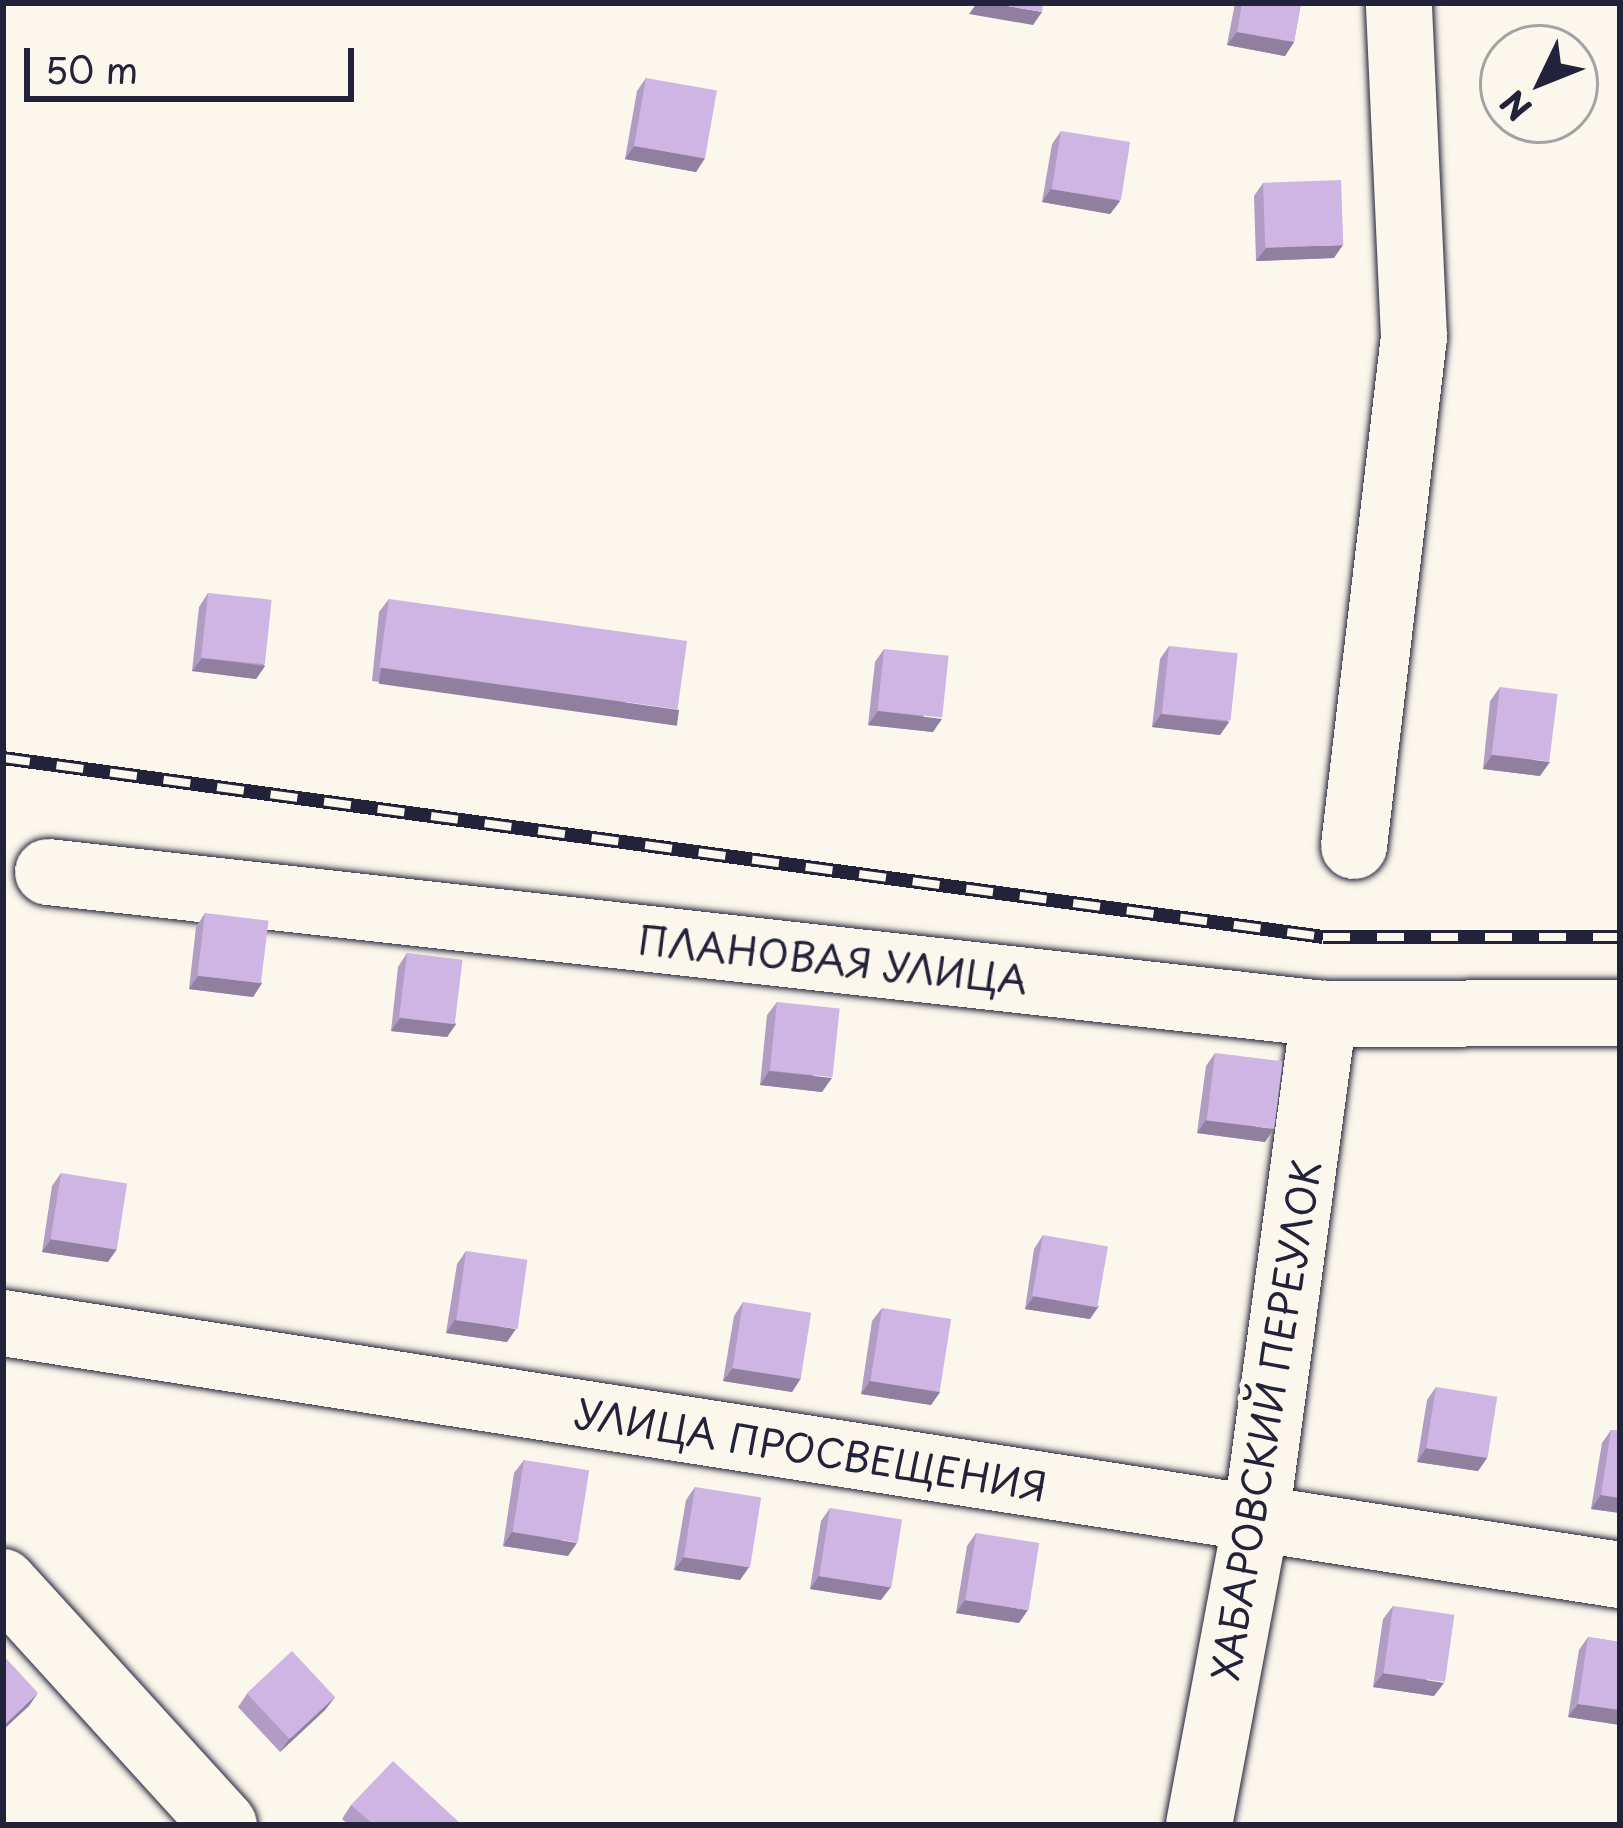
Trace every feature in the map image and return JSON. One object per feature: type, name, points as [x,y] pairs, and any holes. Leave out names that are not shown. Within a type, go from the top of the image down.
[{"type":"street","points":[[1354,847],[1414,338],[1399,3]]},
{"type":"street","name":"ПЛАНОВАЯ УЛИЦА","points":[[48,872],[1324,1014],[1620,1013]]},
{"type":"street","name":"ХАБАРОВСКИЙ ПЕРЕУЛОК","points":[[1199,1825],[1256,1519],[1324,1014]]},
{"type":"street","name":"УЛИЦА ПРОСВЕЩЕНИЯ","points":[[3,1323],[1620,1575]]},
{"type":"street","points":[[3,1582],[224,1825]]},
{"type":"building","points":[[990,3],[1043,3],[1042,12]]},
{"type":"building","points":[[1242,3],[1301,3],[1294,42],[1237,32]]},
{"type":"building","points":[[646,78],[717,91],[705,158],[634,146]]},
{"type":"building","points":[[1061,131],[1130,142],[1121,200],[1052,189]]},
{"type":"building","points":[[1341,180],[1343,245],[1265,248],[1263,183]]},
{"type":"building","points":[[208,593],[272,600],[265,664],[201,658]]},
{"type":"building","points":[[389,599],[687,641],[677,709],[379,667]]},
{"type":"building","points":[[1169,646],[1238,653],[1231,721],[1162,714]]},
{"type":"building","points":[[884,649],[949,656],[942,717],[878,711]]},
{"type":"building","points":[[1500,687],[1558,694],[1549,762],[1492,754]]},
{"type":"building","points":[[205,913],[269,921],[261,983],[197,976]]},
{"type":"building","points":[[407,953],[463,960],[455,1024],[399,1018]]},
{"type":"building","points":[[777,1002],[840,1009],[832,1077],[770,1071]]},
{"type":"building","points":[[1215,1053],[1282,1061],[1274,1129],[1207,1120]]},
{"type":"building","points":[[61,1173],[127,1183],[117,1250],[51,1239]]},
{"type":"building","points":[[1043,1235],[1108,1246],[1097,1308],[1032,1296]]},
{"type":"building","points":[[466,1251],[527,1260],[518,1329],[456,1320]]},
{"type":"building","points":[[743,1302],[811,1313],[801,1379],[733,1368]]},
{"type":"building","points":[[882,1308],[951,1319],[940,1392],[870,1381]]},
{"type":"building","points":[[1436,1387],[1497,1397],[1488,1458],[1426,1448]]},
{"type":"building","points":[[1611,1430],[1620,1431],[1620,1498],[1601,1495]]},
{"type":"building","points":[[524,1460],[589,1470],[578,1542],[513,1532]]},
{"type":"building","points":[[695,1487],[761,1497],[750,1568],[684,1557]]},
{"type":"building","points":[[830,1508],[902,1519],[891,1588],[819,1576]]},
{"type":"building","points":[[976,1533],[1039,1543],[1029,1610],[965,1600]]},
{"type":"building","points":[[1393,1606],[1454,1615],[1445,1682],[1384,1673]]},
{"type":"building","points":[[1588,1637],[1620,1642],[1620,1710],[1578,1704]]},
{"type":"building","points":[[292,1651],[335,1697],[290,1739],[247,1693]]},
{"type":"building","points":[[3,1655],[38,1693],[3,1726]]},
{"type":"building","points":[[393,1761],[462,1825],[374,1825],[351,1805]]},
{"type":"railway","points":[[3,758],[1323,937],[1620,937]]}]
